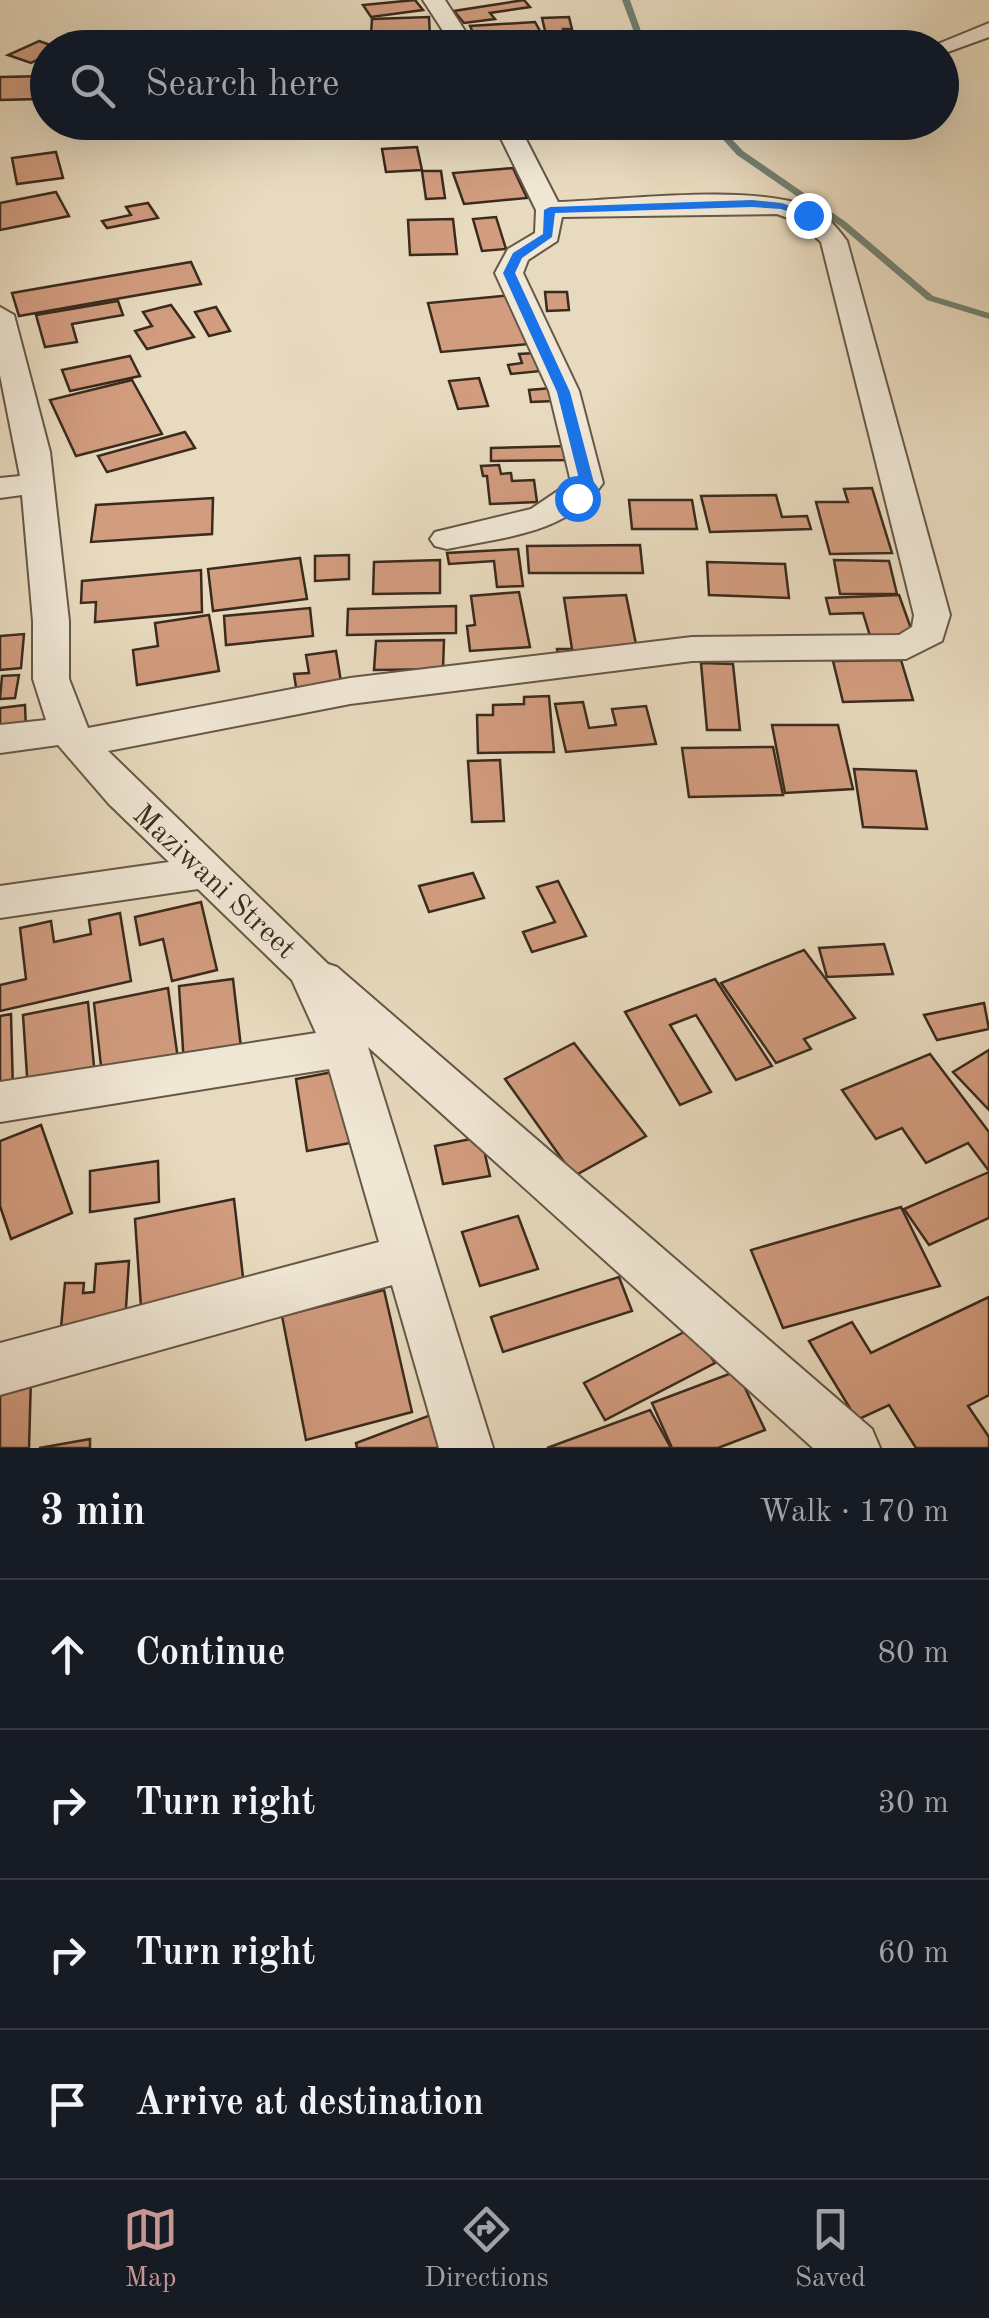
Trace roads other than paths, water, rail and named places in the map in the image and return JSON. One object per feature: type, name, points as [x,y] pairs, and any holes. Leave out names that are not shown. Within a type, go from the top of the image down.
[{"type":"street","points":[[434,0],[453,30]]},
{"type":"street","points":[[959,41],[989,30]]},
{"type":"street","points":[[448,539],[558,510],[577,498],[587,483],[564,392],[509,273],[517,256],[548,235],[550,210],[514,140]]},
{"type":"street","points":[[0,739],[72,737],[350,690],[692,648],[906,647],[930,632],[932,615],[834,241],[824,226],[782,206],[752,204],[550,210]]},
{"type":"street","name":"Maziwani Street","points":[[0,315],[18,486],[51,622],[52,679],[72,737],[123,794],[309,968],[345,1046],[466,1448]]},
{"type":"street","points":[[0,902],[210,872]]},
{"type":"street","points":[[309,968],[852,1448]]},
{"type":"street","points":[[0,1102],[345,1046]]},
{"type":"street","points":[[0,1369],[408,1257]]},
{"type":"waterway","points":[[626,0],[637,30]]},
{"type":"waterway","points":[[728,140],[740,153],[843,224],[930,298],[989,316]]}]
